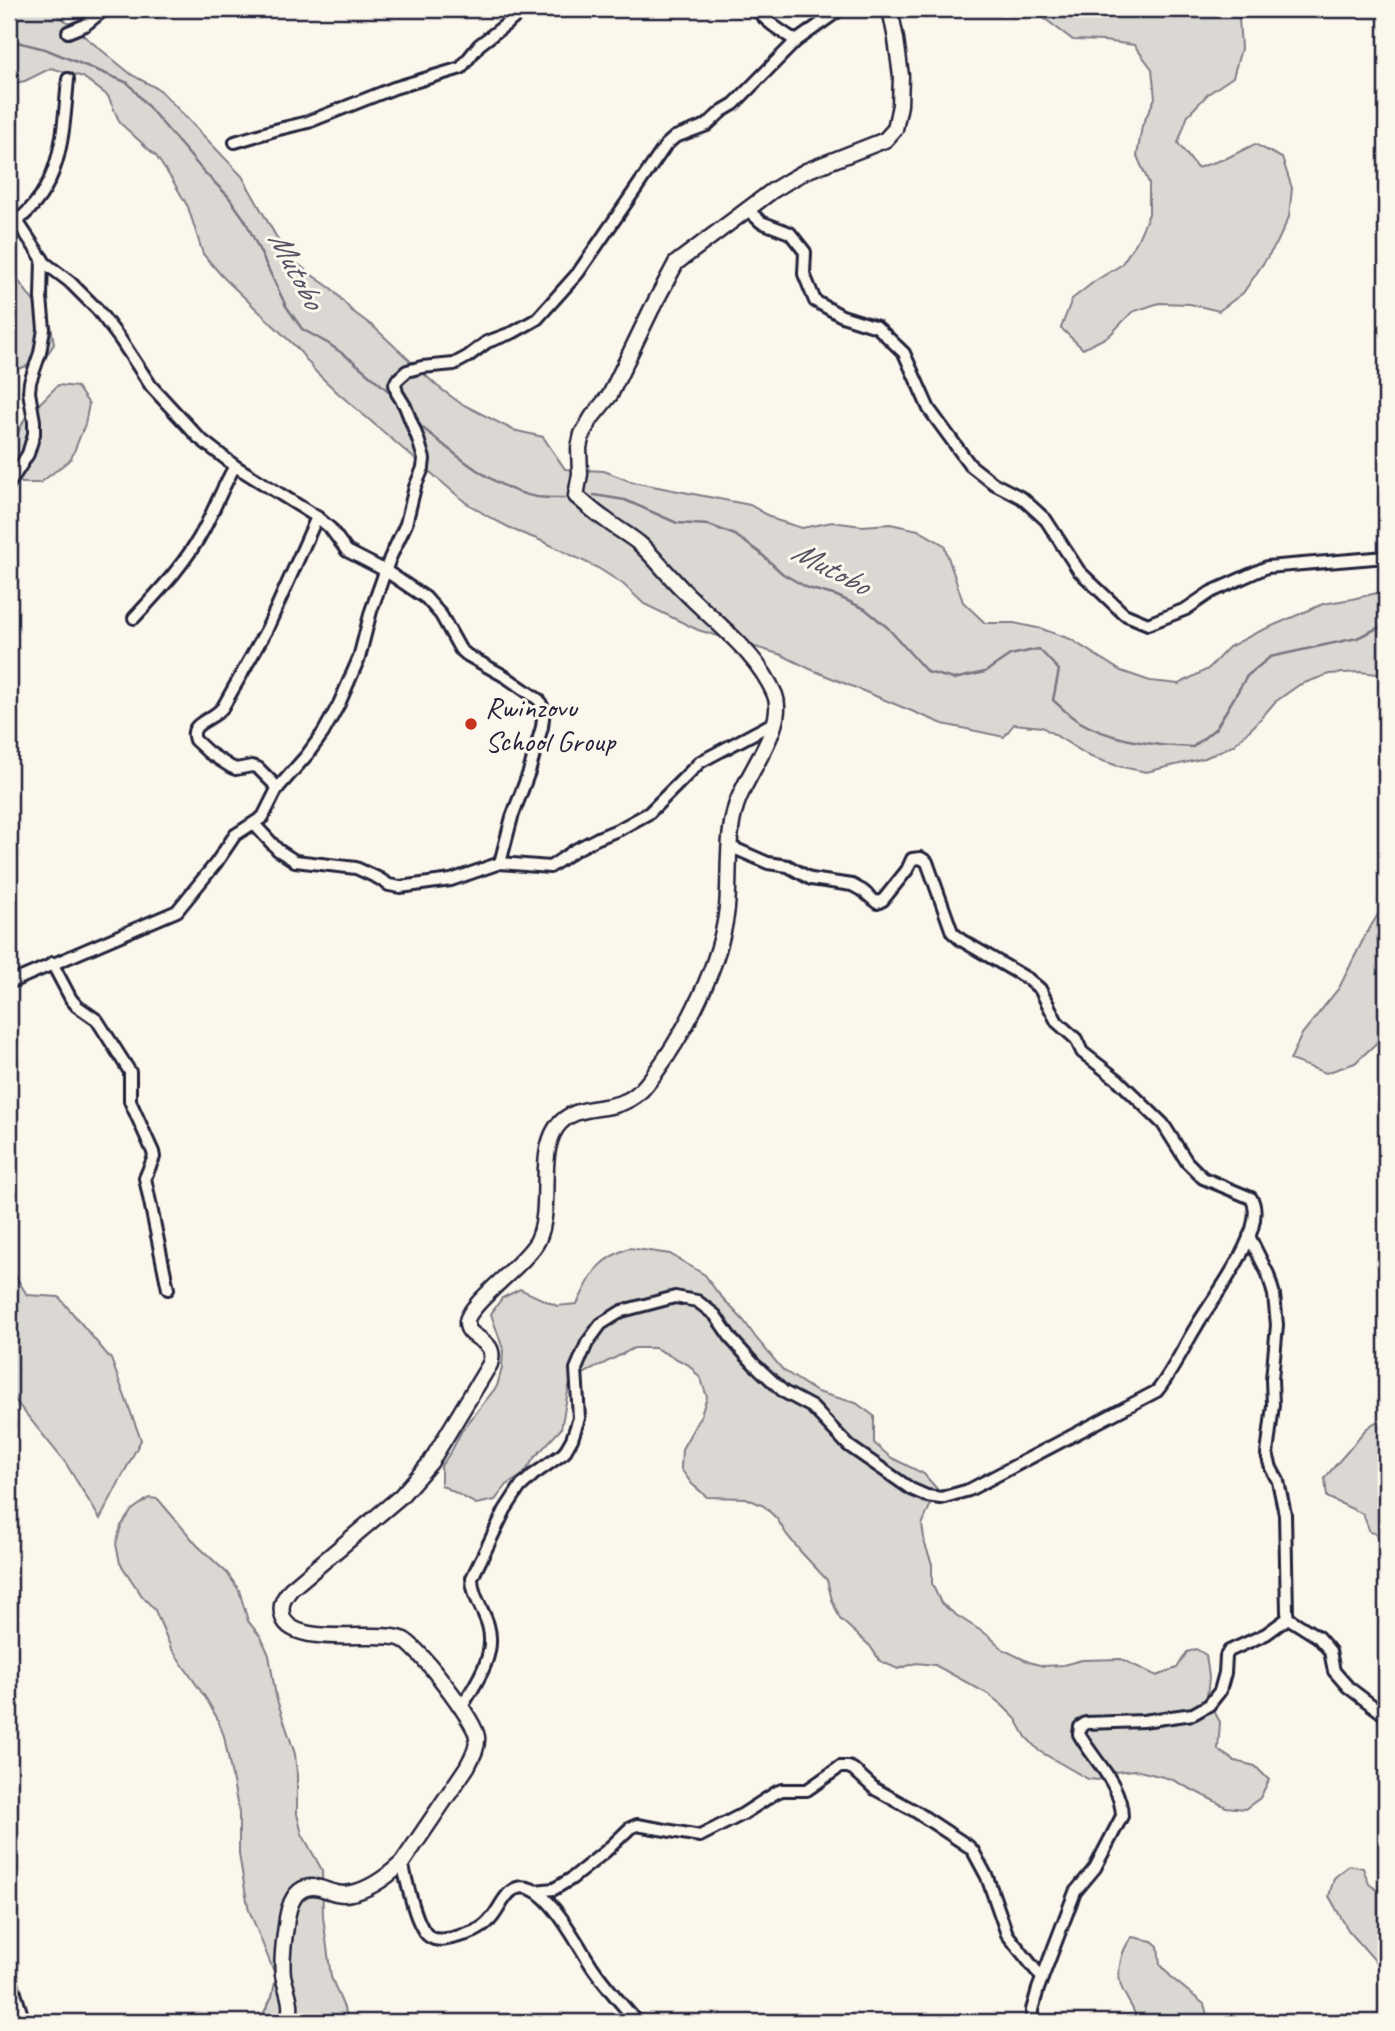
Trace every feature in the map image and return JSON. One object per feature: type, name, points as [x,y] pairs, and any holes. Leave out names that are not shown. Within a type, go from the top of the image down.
[{"type":"main road","points":[[287,2022],[291,2006],[283,1964],[290,1902],[299,1890],[307,1887],[317,1887],[339,1894],[359,1891],[402,1863],[475,1753],[477,1743],[476,1733],[461,1708],[418,1651],[404,1639],[377,1635],[345,1637],[308,1633],[287,1624],[282,1618],[282,1604],[291,1589],[401,1496],[416,1480],[430,1463],[490,1364],[492,1352],[489,1346],[468,1328],[469,1315],[504,1277],[528,1256],[539,1239],[544,1215],[549,1144],[558,1126],[565,1118],[577,1112],[629,1100],[643,1090],[686,1026],[722,938],[729,846],[736,805],[770,737],[778,707],[764,675],[729,634],[683,591],[641,545],[576,496],[582,434],[610,394],[672,270],[683,257],[790,180],[806,171],[885,141],[890,136],[898,117],[901,76],[890,9]]},
{"type":"main road","points":[[9,2010],[25,2022]]},
{"type":"street","points":[[68,32],[85,25],[105,9]]},
{"type":"street","points":[[235,142],[308,122],[394,88],[461,68],[479,45],[513,19],[520,9]]},
{"type":"street","points":[[756,9],[775,28],[796,40]]},
{"type":"street","points":[[9,983],[177,911],[235,835],[263,817],[278,788],[323,733],[359,658],[371,611],[406,524],[415,486],[424,468],[424,459],[413,423],[397,393],[397,380],[407,371],[454,364],[486,342],[514,332],[537,319],[578,273],[666,145],[675,137],[713,121],[722,111],[734,104],[796,40],[841,9]]},
{"type":"street","points":[[17,221],[30,211],[43,195],[58,158],[68,79]]},
{"type":"street","points":[[9,209],[49,267],[70,282],[97,309],[151,386],[200,438],[235,466],[317,517],[330,528],[346,551],[386,571],[426,598],[441,615],[455,642],[467,655],[539,700],[544,710],[542,727],[512,817],[500,863]]},
{"type":"street","points":[[748,210],[761,222],[790,233],[805,252],[804,274],[815,301],[842,316],[877,327],[904,353],[929,410],[970,465],[993,483],[1022,498],[1045,520],[1079,571],[1124,614],[1149,624],[1186,609],[1211,593],[1267,567],[1386,557]]},
{"type":"street","points":[[9,484],[28,454],[34,433],[29,392],[44,329],[41,298],[42,258]]},
{"type":"street","points":[[134,618],[176,573],[190,552],[235,466]]},
{"type":"street","points":[[278,788],[258,768],[252,766],[236,769],[223,763],[195,740],[193,730],[215,716],[223,706],[267,629],[317,517]]},
{"type":"street","points":[[254,824],[286,857],[295,861],[356,868],[389,885],[400,887],[451,880],[500,863],[550,867],[575,850],[649,813],[700,762],[775,722]]},
{"type":"street","points":[[461,1708],[481,1675],[491,1647],[488,1625],[472,1588],[472,1578],[520,1487],[564,1453],[572,1439],[579,1418],[576,1369],[587,1343],[601,1324],[622,1311],[675,1297],[698,1301],[715,1315],[733,1341],[754,1364],[785,1392],[812,1407],[849,1446],[911,1489],[927,1496],[941,1498],[969,1490],[1157,1391],[1196,1325],[1231,1275],[1255,1218],[1256,1205],[1251,1198],[1203,1178],[1187,1162],[1163,1124],[1118,1080],[1082,1052],[1076,1039],[1057,1023],[1040,989],[952,932],[927,862],[921,858],[912,859],[883,900],[877,903],[852,885],[811,879],[788,866],[768,863],[729,846]]},
{"type":"street","points":[[52,963],[71,999],[97,1020],[130,1072],[130,1101],[154,1157],[145,1178],[168,1289]]},
{"type":"street","points":[[1248,1236],[1268,1274],[1274,1295],[1277,1325],[1272,1379],[1273,1405],[1267,1454],[1278,1481],[1284,1514],[1288,1618]]},
{"type":"street","points":[[1288,1618],[1318,1637],[1330,1651],[1334,1671],[1348,1687],[1386,1716]]},
{"type":"street","points":[[1032,2022],[1032,2010],[1042,1978],[1075,1892],[1095,1868],[1122,1816],[1112,1781],[1086,1748],[1079,1734],[1080,1727],[1086,1723],[1143,1721],[1194,1714],[1209,1705],[1220,1691],[1229,1651],[1266,1634],[1288,1618]]},
{"type":"street","points":[[535,1891],[554,1889],[571,1879],[630,1828],[637,1825],[700,1836],[743,1814],[777,1792],[807,1790],[840,1767],[848,1767],[875,1789],[915,1811],[973,1851],[987,1877],[1007,1934],[1042,1978]]},
{"type":"street","points":[[402,1863],[418,1919],[425,1933],[437,1940],[478,1930],[491,1921],[509,1892],[519,1887],[542,1895],[572,1932],[593,1968],[636,2022]]},
{"type":"street","points":[[9,1974],[25,2022]]},
{"type":"shaded area","points":[[9,9],[51,9],[132,75],[160,90],[242,176],[286,254],[332,289],[351,310],[375,328],[437,386],[460,403],[513,430],[543,437],[565,469],[604,471],[632,482],[750,505],[776,520],[802,528],[832,522],[862,526],[890,524],[918,530],[944,545],[963,602],[985,623],[1014,623],[1042,629],[1070,639],[1121,671],[1150,681],[1179,684],[1208,669],[1229,647],[1256,633],[1323,604],[1386,589],[1386,675],[1360,672],[1329,674],[1299,685],[1275,702],[1234,745],[1205,758],[1146,772],[1091,757],[1042,727],[1014,724],[1004,737],[943,724],[782,655],[698,630],[644,604],[623,584],[598,568],[516,531],[465,502],[338,393],[203,254],[188,207],[173,181],[156,156],[120,123],[108,96],[83,77],[51,68],[25,81],[9,84]]},
{"type":"shaded area","points":[[1032,9],[1150,9],[1156,15],[1179,9],[1241,9],[1241,49],[1233,77],[1208,94],[1188,115],[1178,143],[1197,168],[1227,158],[1255,144],[1282,158],[1292,188],[1289,217],[1277,243],[1243,293],[1219,311],[1190,304],[1159,303],[1132,312],[1109,336],[1083,349],[1061,328],[1072,299],[1121,265],[1137,241],[1149,214],[1149,183],[1137,156],[1142,126],[1155,98],[1152,69],[1134,45],[1073,40]]},
{"type":"shaded area","points":[[9,252],[14,259],[18,280],[51,325],[54,344],[43,361],[14,370],[9,376],[9,336],[13,309],[9,300]]},
{"type":"shaded area","points":[[58,385],[77,387],[89,404],[85,424],[71,459],[40,483],[22,483],[9,471],[9,433],[17,435],[25,418]]},
{"type":"shaded area","points":[[1386,904],[1386,1034],[1355,1063],[1326,1073],[1290,1060],[1302,1034],[1339,988],[1365,936]]},
{"type":"shaded area","points":[[629,1248],[670,1254],[705,1275],[783,1370],[817,1392],[856,1403],[874,1416],[874,1443],[890,1457],[924,1474],[937,1489],[922,1525],[932,1564],[932,1584],[941,1603],[989,1636],[1004,1650],[1043,1666],[1082,1660],[1121,1659],[1157,1676],[1177,1668],[1187,1652],[1196,1649],[1206,1655],[1209,1677],[1207,1698],[1220,1722],[1218,1750],[1235,1761],[1255,1766],[1269,1780],[1260,1798],[1245,1809],[1226,1807],[1171,1779],[1135,1770],[1114,1772],[1098,1780],[1088,1779],[1039,1751],[1026,1737],[1016,1719],[988,1694],[935,1665],[916,1663],[898,1669],[880,1661],[870,1646],[840,1619],[827,1580],[764,1506],[746,1498],[707,1497],[692,1484],[681,1469],[682,1449],[701,1415],[707,1397],[701,1379],[689,1365],[655,1348],[634,1348],[581,1375],[569,1386],[561,1429],[534,1458],[524,1474],[507,1485],[495,1500],[476,1504],[441,1485],[441,1466],[461,1432],[497,1386],[503,1349],[491,1314],[502,1298],[520,1289],[557,1306],[577,1304],[596,1269],[609,1258]]},
{"type":"shaded area","points":[[9,1265],[27,1295],[59,1297],[111,1359],[141,1440],[100,1519],[65,1462],[9,1393]]},
{"type":"shaded area","points":[[1386,1419],[1386,1536],[1370,1532],[1363,1514],[1327,1497],[1325,1478],[1364,1431],[1374,1423]]},
{"type":"shaded area","points":[[149,1498],[158,1499],[197,1545],[227,1573],[239,1590],[248,1621],[261,1637],[269,1655],[276,1697],[295,1754],[297,1814],[302,1834],[322,1870],[323,1917],[331,1977],[350,2022],[254,2022],[263,2014],[272,1997],[276,1977],[249,1910],[239,1854],[239,1813],[224,1736],[207,1700],[171,1648],[155,1610],[120,1563],[116,1544],[121,1526],[132,1510]]},
{"type":"shaded area","points":[[1349,1865],[1363,1868],[1369,1884],[1386,1897],[1386,1973],[1348,1930],[1329,1896],[1334,1878]]},
{"type":"shaded area","points":[[1132,1937],[1152,1941],[1158,1946],[1160,1964],[1173,1979],[1204,2004],[1209,2022],[1138,2022],[1123,1990],[1119,1973],[1125,1947]]},
{"type":"shaded area","points":[[1283,2014],[1289,2022],[1250,2022],[1261,2017]]},
{"type":"waterway","name":"Mutobo","points":[[9,40],[45,49],[128,83],[228,196],[245,220],[286,306],[302,329],[353,361],[392,394]]},
{"type":"waterway","name":"Mutobo","points":[[417,423],[473,467],[505,487],[537,497],[564,498]]},
{"type":"waterway","name":"Mutobo","points":[[594,495],[625,500],[677,523],[709,525],[735,535],[783,574],[808,588],[837,596],[865,609],[887,627],[927,672],[954,679],[985,672],[1010,655],[1039,649],[1059,670],[1053,700],[1068,714],[1091,728],[1148,744],[1193,747],[1216,728],[1247,676],[1270,657],[1357,638],[1386,624]]},
{"type":"place","name":"Rwinzovu School Group","points":[[471,724]]}]
